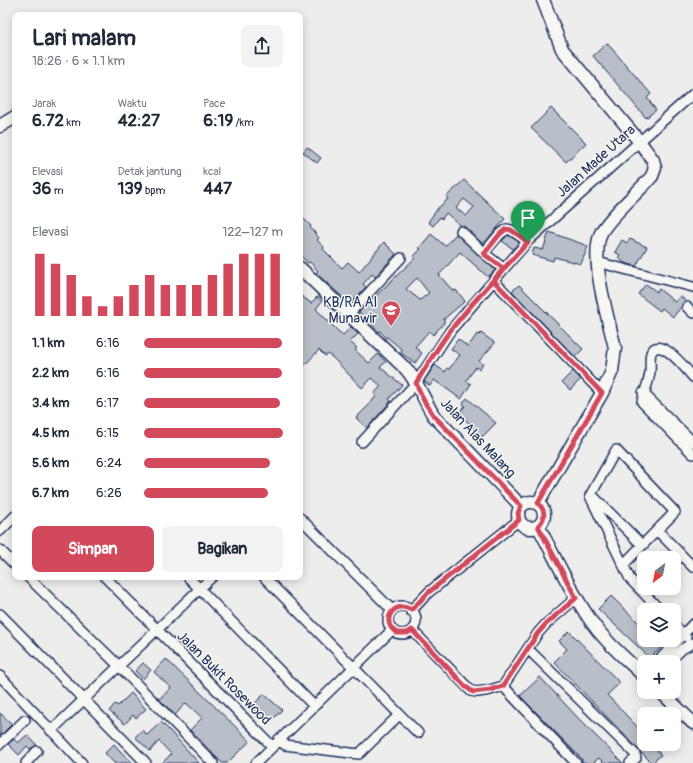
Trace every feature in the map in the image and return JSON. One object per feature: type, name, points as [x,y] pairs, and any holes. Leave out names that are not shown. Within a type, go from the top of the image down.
[{"type":"main road","points":[[538,503],[602,393],[612,371],[615,348],[597,262],[597,246],[603,230],[654,172],[655,168],[653,160],[639,141],[562,49],[543,0]]},
{"type":"main road","points":[[0,126],[12,119]]},
{"type":"main road","name":"Jalan Alas Malang","points":[[303,271],[407,370],[434,416],[521,506]]},
{"type":"main road","points":[[529,502],[538,503],[543,508],[545,514],[543,521],[538,526],[531,528],[524,526],[519,520],[518,513],[521,506],[529,502]]},
{"type":"main road","points":[[538,526],[576,598],[589,619],[608,641],[637,668]]},
{"type":"main road","points":[[668,699],[693,723]]},
{"type":"street","name":"Jalan Made Utara","points":[[362,442],[416,383],[450,331],[528,242],[693,94]]},
{"type":"street","points":[[484,254],[500,234],[506,229],[511,230],[528,242]]},
{"type":"street","points":[[461,231],[484,254],[504,269]]},
{"type":"street","points":[[349,314],[401,258]]},
{"type":"street","points":[[597,262],[693,287]]},
{"type":"street","points":[[494,281],[602,393]]},
{"type":"street","points":[[693,377],[665,348],[658,346],[653,349],[650,355],[650,372],[642,402],[693,454]]},
{"type":"street","points":[[644,393],[693,442]]},
{"type":"street","points":[[623,564],[675,512],[616,450],[590,496],[630,579],[653,603]]},
{"type":"street","points":[[591,494],[642,545]]},
{"type":"street","points":[[0,531],[12,519]]},
{"type":"street","points":[[411,610],[429,592],[519,520]]},
{"type":"street","points":[[303,521],[392,610]]},
{"type":"street","points":[[657,530],[693,567]]},
{"type":"street","points":[[0,550],[12,562]]},
{"type":"street","points":[[31,580],[213,763]]},
{"type":"street","name":"Jalan Bukit Rosewood","points":[[107,580],[272,746]]},
{"type":"street","points":[[191,580],[314,706]]},
{"type":"street","name":"Jalan Bukit Rosewood","points":[[51,732],[208,580]]},
{"type":"street","points":[[267,580],[418,733]]},
{"type":"street","points":[[412,630],[471,691],[478,692],[490,690],[503,686],[546,624],[576,598]]},
{"type":"street","points":[[402,606],[411,610],[415,620],[412,630],[402,634],[392,630],[388,622],[392,610],[402,606]]},
{"type":"street","points":[[0,614],[85,699],[146,763]]},
{"type":"street","points":[[664,655],[693,624]]},
{"type":"street","name":"Jalan Bukit Rosewood","points":[[256,763],[392,630]]},
{"type":"street","points":[[676,655],[682,648],[693,644],[683,634]]},
{"type":"street","points":[[528,649],[635,754],[636,758],[630,763]]},
{"type":"street","points":[[0,676],[51,732],[82,763]]},
{"type":"street","points":[[503,686],[576,763]]},
{"type":"street","name":"Jalan Bukit Rosewood","points":[[279,739],[285,745],[359,754],[399,715]]},
{"type":"street","points":[[0,744],[24,720]]},
{"type":"street","points":[[26,763],[37,751]]},
{"type":"building","points":[[607,43],[651,94],[647,98],[656,110],[646,118],[593,56]]},
{"type":"building","points":[[551,108],[586,143],[566,162],[531,128]]},
{"type":"building","points":[[307,147],[321,158],[317,163],[303,152]]},
{"type":"building","points":[[464,180],[505,219],[483,244],[465,227],[460,225],[446,213],[442,219],[440,217],[433,226],[428,222],[438,208],[448,199],[446,197]],"holes":[[[464,199],[474,207],[466,216],[456,208]]]},
{"type":"building","points":[[303,218],[311,226],[310,227],[319,238],[317,240],[324,247],[323,249],[342,268],[348,262],[359,272],[384,242],[396,254],[375,277],[372,274],[363,284],[366,287],[350,304],[316,273],[318,271],[310,262],[308,263],[303,258]]},
{"type":"building","points":[[518,220],[529,229],[526,233],[514,225]]},
{"type":"building","points":[[549,232],[588,246],[581,264],[554,257],[553,261],[532,255],[534,248],[543,250]]},
{"type":"building","points":[[431,234],[445,246],[456,234],[495,270],[488,277],[460,252],[439,275],[453,291],[456,290],[465,301],[444,319],[444,323],[433,335],[429,331],[415,347],[422,353],[415,363],[401,353],[402,351],[399,347],[387,337],[386,338],[380,331],[379,332],[359,312],[415,258],[413,257],[421,249],[419,248]],"holes":[[[417,278],[429,293],[420,300],[406,289]]]},
{"type":"building","points":[[508,235],[519,242],[513,249],[502,241]]},
{"type":"building","points":[[630,239],[647,247],[636,266],[625,263],[618,258],[620,255],[615,252],[622,240],[627,243]]},
{"type":"building","points":[[646,284],[657,292],[659,289],[675,302],[680,296],[686,301],[673,317],[662,308],[660,311],[638,294]]},
{"type":"building","points":[[519,285],[583,349],[575,357],[512,291]]},
{"type":"building","points":[[303,297],[311,303],[317,297],[322,301],[316,309],[338,331],[343,335],[351,327],[358,334],[350,342],[357,348],[355,350],[369,363],[378,354],[386,362],[380,367],[402,385],[389,399],[391,401],[367,428],[356,418],[369,405],[376,396],[374,394],[381,386],[372,378],[362,388],[333,358],[328,354],[325,356],[319,350],[303,367]]},
{"type":"building","points":[[481,333],[495,343],[479,361],[483,364],[479,369],[476,367],[466,381],[471,384],[461,399],[434,380],[430,386],[424,381],[435,365],[445,372],[447,368],[449,369],[460,355],[451,349],[458,339],[468,347],[477,334],[479,335]]},
{"type":"building","points":[[573,371],[581,379],[570,390],[562,382]]},
{"type":"building","points":[[467,398],[496,423],[482,437],[459,413],[465,406],[463,403]]},
{"type":"building","points":[[611,596],[637,621],[637,646],[598,609]]},
{"type":"building","points":[[569,631],[620,683],[607,695],[637,727],[637,748],[554,662],[567,649],[559,641]]},
{"type":"building","points":[[638,647],[661,647],[653,655],[647,655]]},
{"type":"building","points":[[166,659],[250,741],[227,763],[222,763],[190,730],[202,718],[196,712],[186,703],[175,715],[159,699],[171,688],[154,672]]},
{"type":"building","points":[[143,663],[151,670],[143,679],[135,671]]},
{"type":"building","points":[[540,677],[623,763],[604,763],[599,758],[593,763],[582,763],[582,759],[520,696]]},
{"type":"building","points":[[131,693],[146,709],[136,718],[133,715],[125,724],[109,711],[115,704],[118,706]]},
{"type":"building","points":[[264,694],[282,710],[268,724],[251,707]]},
{"type":"building","points":[[0,713],[12,724],[0,736]]},
{"type":"building","points":[[161,722],[199,763],[162,763],[171,754],[159,741],[150,751],[135,737],[142,730],[147,735]]},
{"type":"building","points":[[27,735],[37,745],[30,749],[27,746],[19,755],[8,744],[14,739],[18,743]]},
{"type":"building","points":[[114,744],[133,763],[114,763],[105,753]]},
{"type":"building","points":[[640,751],[657,751],[661,755],[652,763],[642,753],[641,754]]},
{"type":"place","name":"KB/RA Al Munawir","points":[[391,327]]},
{"type":"route","points":[[528,242],[494,281],[468,310],[450,331],[416,383],[424,401],[434,416],[521,506],[518,513],[519,520],[429,592],[411,610],[402,606],[396,607],[389,614],[388,622],[389,627],[392,630],[402,634],[412,630],[466,687],[473,692],[490,690],[503,686],[514,672],[538,633],[546,624],[576,598],[538,526],[543,521],[545,514],[543,508],[538,503],[602,393],[494,281],[504,269],[484,254],[488,247],[506,229],[511,230],[528,242]]}]
